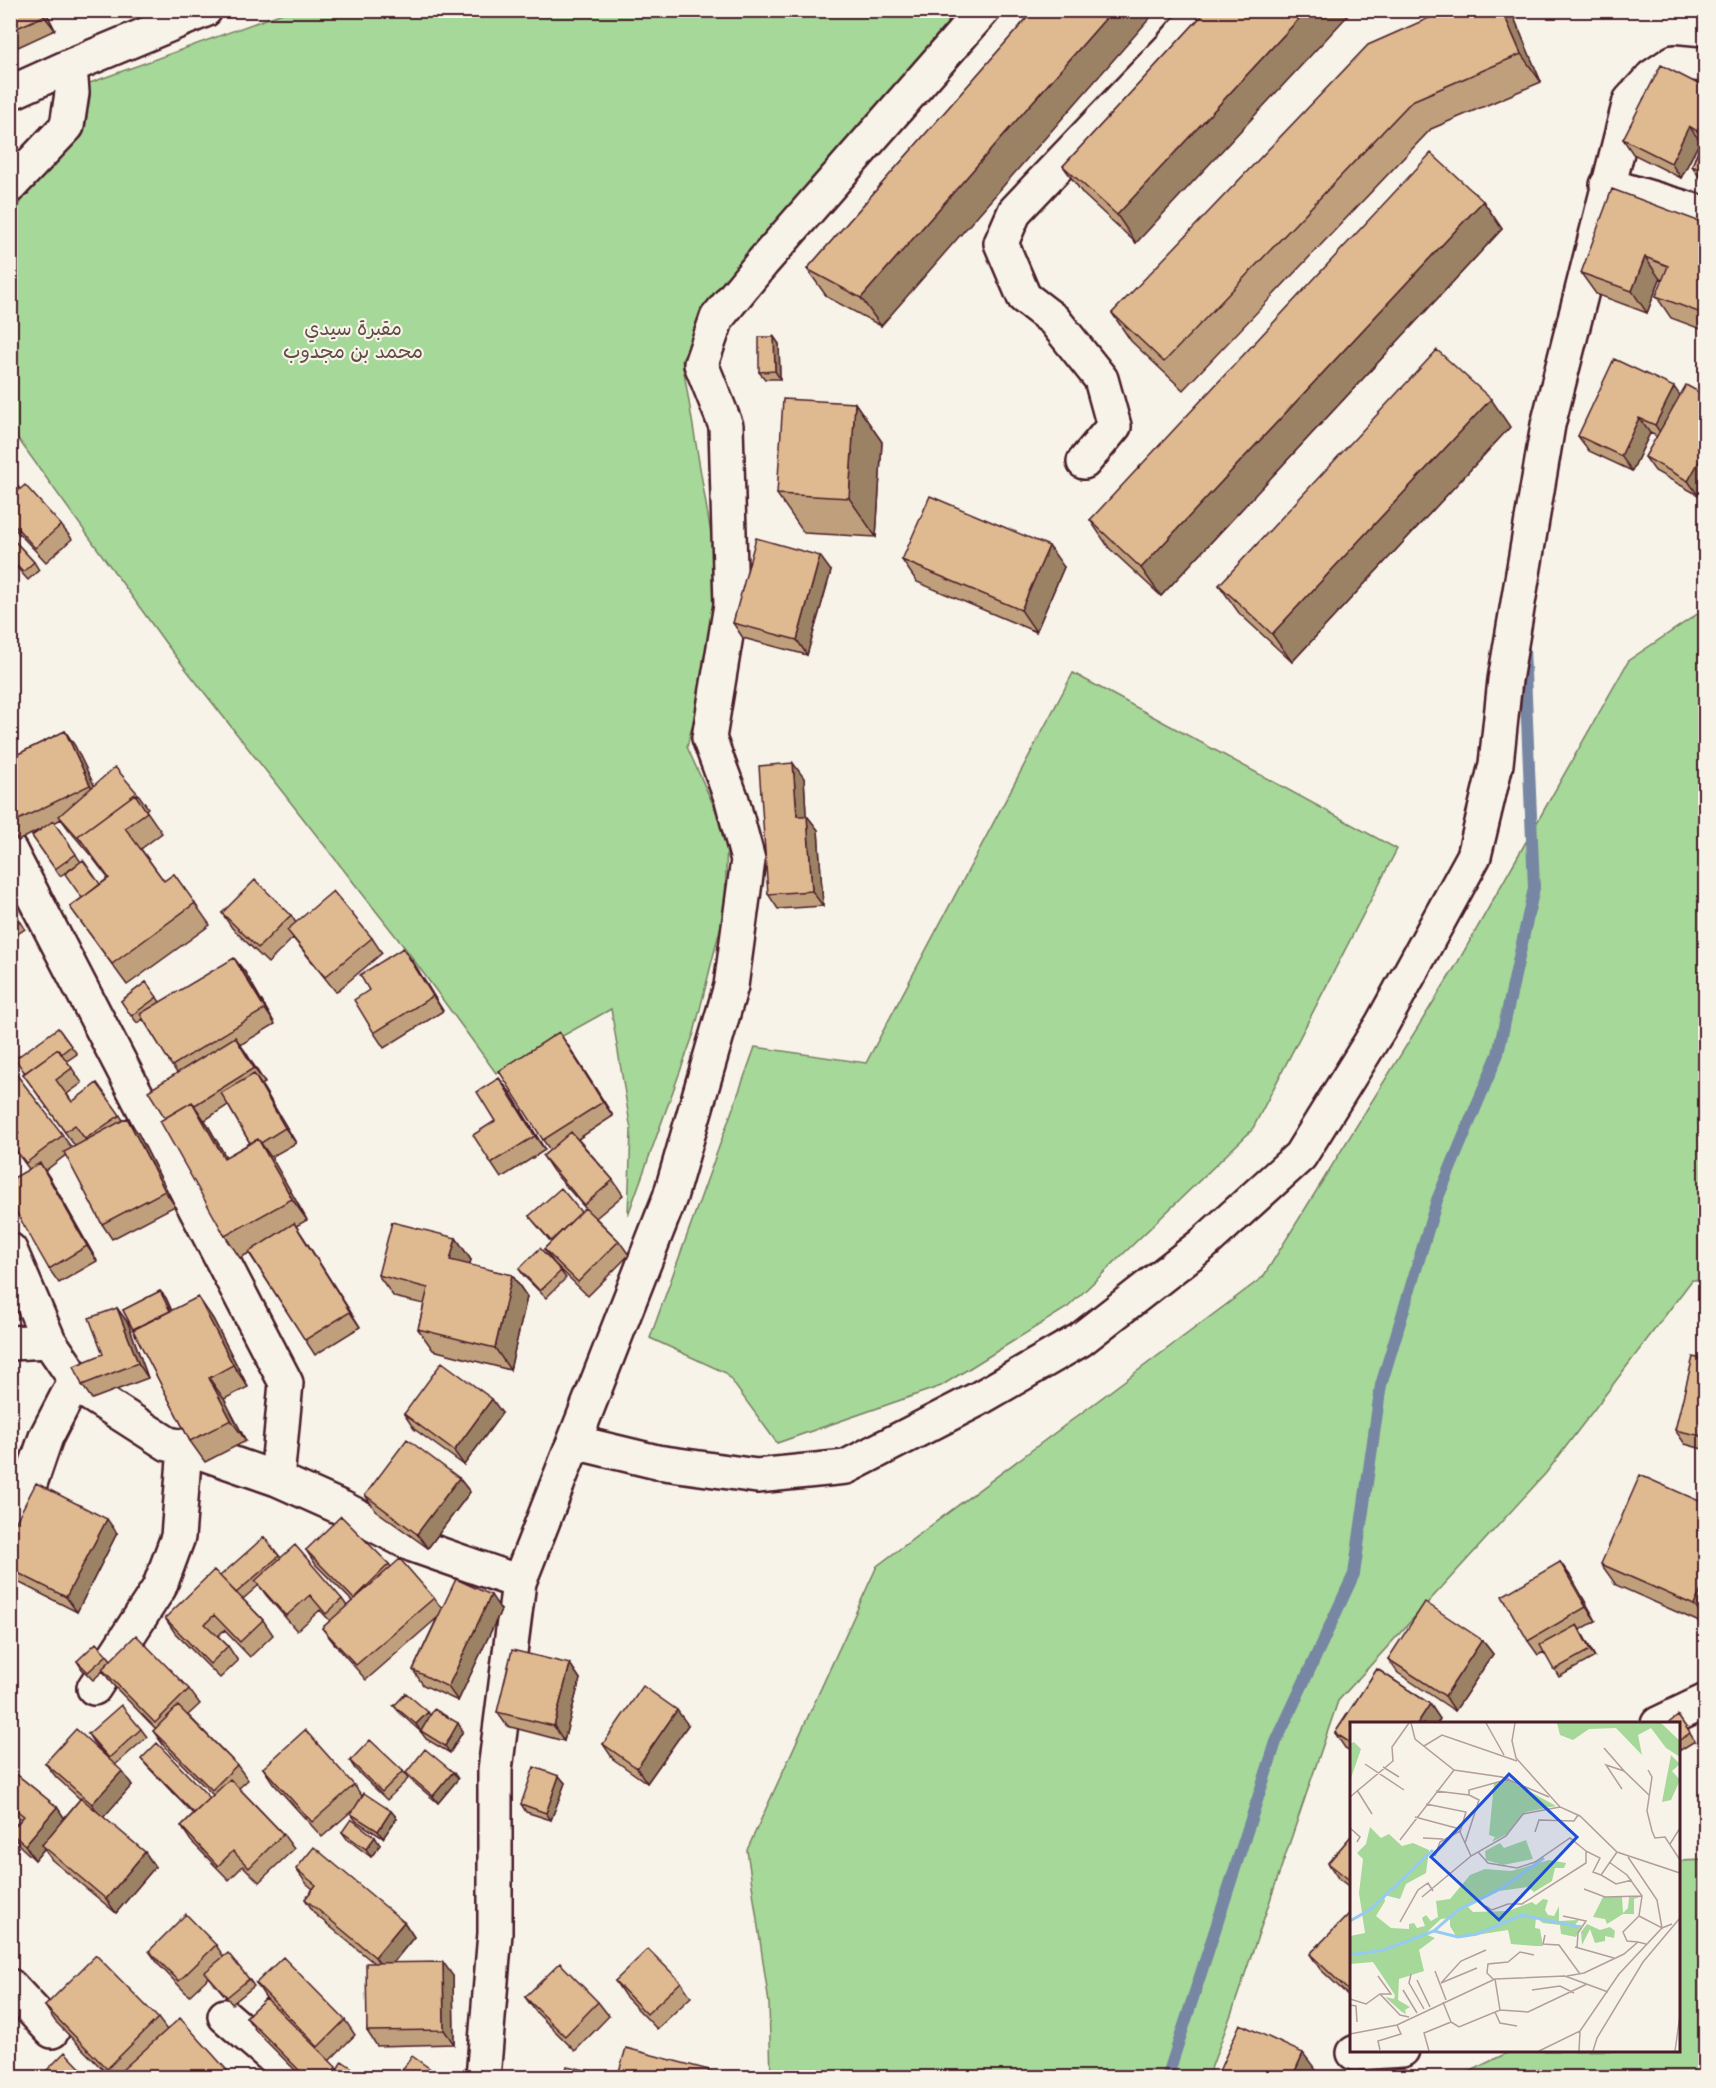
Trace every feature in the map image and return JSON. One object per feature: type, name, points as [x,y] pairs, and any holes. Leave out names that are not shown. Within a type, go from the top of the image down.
[{"type":"street","points":[[10,93],[205,10]]},
{"type":"street","points":[[483,2078],[495,1933],[495,1770],[519,1582],[670,1197],[731,986],[748,860],[732,800],[709,738],[731,605],[726,426],[701,364],[717,318],[762,263],[983,10]]},
{"type":"street","points":[[1084,462],[1114,426],[1101,379],[1054,320],[1024,297],[1001,243],[1015,211],[1171,47],[1203,10]]},
{"type":"street","points":[[574,1442],[657,1462],[757,1476],[846,1467],[978,1399],[1080,1340],[1203,1244],[1300,1156],[1382,1024],[1474,856],[1496,764],[1505,680],[1548,425],[1630,101],[1652,77],[1674,62],[1706,65]]},
{"type":"street","points":[[10,186],[67,126],[72,93],[70,66]]},
{"type":"street","points":[[1607,185],[1706,214]]},
{"type":"street","points":[[10,851],[286,1383],[277,1479]]},
{"type":"street","points":[[10,1250],[49,1341],[82,1389],[168,1443],[186,1447],[277,1479],[342,1508],[413,1545],[519,1582]]},
{"type":"street","points":[[10,1343],[49,1341]]},
{"type":"street","points":[[10,1542],[46,1437],[76,1379]]},
{"type":"street","points":[[94,1688],[159,1588],[178,1537],[186,1447]]},
{"type":"street","points":[[1662,1722],[1706,1701]]},
{"type":"street","points":[[10,1986],[52,2031]]},
{"type":"street","points":[[225,2016],[297,2078]]},
{"type":"street","points":[[1354,2053],[1370,2052]]},
{"type":"green space","name":"مقبرة سيدي محمد بن مجدوب","points":[[288,11],[967,11],[722,299],[682,360],[718,576],[708,660],[687,747],[727,835],[725,909],[694,1033],[628,1215],[631,1130],[611,1009],[496,1073],[405,948],[167,645],[11,429],[10,214],[77,138],[84,85]]},
{"type":"green space","points":[[1705,609],[1705,1280],[1692,1280],[1546,1473],[1338,1701],[1208,2077],[771,2077],[769,2003],[747,1850],[877,1566],[1263,1277],[1455,967],[1629,660]]},
{"type":"green space","points":[[1073,673],[1397,849],[1252,1130],[1068,1307],[941,1386],[777,1443],[726,1373],[650,1338],[755,1047],[866,1063]]},
{"type":"green space","points":[[1705,1860],[1705,2077],[1458,2077],[1509,2052],[1680,2052],[1680,1861]]},
{"type":"building","points":[[10,10],[42,10],[44,16],[10,31]]},
{"type":"building","points":[[1034,10],[1113,10],[861,298],[807,269]]},
{"type":"building","points":[[1207,10],[1307,10],[1117,215],[1063,166]]},
{"type":"building","points":[[1447,10],[1502,10],[1521,54],[1412,101],[1164,362],[1112,313],[1368,45]]},
{"type":"building","points":[[1661,65],[1706,88],[1706,115],[1697,131],[1689,126],[1671,163],[1623,139]]},
{"type":"building","points":[[1706,132],[1706,172],[1692,166]]},
{"type":"building","points":[[1431,153],[1483,201],[1141,568],[1090,520]]},
{"type":"building","points":[[1612,189],[1706,224],[1706,315],[1656,296],[1668,266],[1645,257],[1632,291],[1581,273]]},
{"type":"building","points":[[759,337],[774,337],[775,371],[759,372]]},
{"type":"building","points":[[1437,350],[1491,399],[1272,634],[1219,585]]},
{"type":"building","points":[[1614,359],[1674,387],[1655,425],[1639,418],[1621,456],[1578,436]]},
{"type":"building","points":[[1686,385],[1706,396],[1706,449],[1688,481],[1645,457]]},
{"type":"building","points":[[783,399],[855,403],[849,498],[777,494]]},
{"type":"building","points":[[10,477],[15,483],[10,487]]},
{"type":"building","points":[[25,485],[61,525],[35,548],[10,520],[10,498]]},
{"type":"building","points":[[930,496],[1049,546],[1021,610],[902,560]]},
{"type":"building","points":[[10,536],[34,562],[23,572],[10,559]]},
{"type":"building","points":[[756,538],[820,556],[797,640],[733,623]]},
{"type":"building","points":[[65,731],[90,785],[10,824],[10,758]]},
{"type":"building","points":[[793,763],[797,816],[807,816],[812,891],[768,894],[759,766]]},
{"type":"building","points":[[115,767],[138,794],[78,836],[82,842],[59,816]]},
{"type":"building","points":[[135,794],[147,812],[125,828],[164,881],[174,874],[195,903],[112,964],[70,907],[109,878],[78,836]]},
{"type":"building","points":[[53,821],[76,854],[55,869],[32,836]]},
{"type":"building","points":[[83,860],[100,884],[82,898],[65,874]]},
{"type":"building","points":[[255,880],[291,915],[258,948],[222,913]]},
{"type":"building","points":[[333,891],[372,938],[325,977],[287,930]]},
{"type":"building","points":[[403,948],[433,996],[374,1033],[354,1000],[369,990],[360,975]]},
{"type":"building","points":[[234,958],[265,1009],[172,1066],[140,1014]]},
{"type":"building","points":[[146,982],[157,997],[131,1016],[121,1001]]},
{"type":"building","points":[[58,1028],[71,1046],[61,1054],[58,1049],[25,1073],[15,1059]]},
{"type":"building","points":[[559,1032],[603,1102],[543,1140],[499,1071]]},
{"type":"building","points":[[235,1037],[254,1068],[195,1105],[192,1102],[165,1118],[148,1091]]},
{"type":"building","points":[[58,1049],[72,1068],[56,1080],[72,1102],[97,1083],[120,1115],[85,1139],[75,1125],[65,1132],[23,1074]]},
{"type":"building","points":[[10,1066],[63,1135],[26,1163],[10,1143],[10,1139],[19,1133],[10,1121]]},
{"type":"building","points":[[254,1074],[285,1128],[261,1143],[258,1139],[250,1143],[221,1093]]},
{"type":"building","points":[[499,1078],[535,1136],[491,1163],[473,1135],[495,1121],[477,1092]]},
{"type":"building","points":[[192,1102],[224,1158],[258,1139],[292,1199],[225,1236],[160,1121]]},
{"type":"building","points":[[127,1118],[165,1191],[102,1224],[64,1152]]},
{"type":"building","points":[[571,1132],[613,1180],[584,1205],[543,1156]]},
{"type":"building","points":[[40,1163],[87,1246],[49,1269],[10,1201],[10,1180]]},
{"type":"building","points":[[561,1188],[581,1212],[551,1241],[529,1216]]},
{"type":"building","points":[[585,1208],[619,1241],[578,1282],[544,1249]]},
{"type":"building","points":[[392,1222],[456,1238],[450,1260],[512,1275],[495,1348],[418,1329],[428,1288],[378,1275]]},
{"type":"building","points":[[294,1223],[350,1312],[305,1340],[249,1252]]},
{"type":"building","points":[[540,1248],[561,1271],[540,1291],[519,1269]]},
{"type":"building","points":[[160,1291],[170,1311],[133,1329],[123,1310]]},
{"type":"building","points":[[198,1297],[233,1365],[209,1378],[231,1420],[190,1441],[133,1330]]},
{"type":"building","points":[[117,1308],[138,1363],[82,1385],[74,1366],[103,1354],[89,1318]]},
{"type":"building","points":[[1693,1357],[1706,1360],[1706,1437],[1675,1430]]},
{"type":"building","points":[[442,1362],[492,1399],[454,1451],[404,1414]]},
{"type":"building","points":[[407,1439],[459,1478],[417,1534],[365,1495]]},
{"type":"building","points":[[1640,1475],[1706,1504],[1706,1580],[1694,1605],[1601,1564]]},
{"type":"building","points":[[36,1483],[107,1519],[66,1597],[10,1569],[10,1533]]},
{"type":"building","points":[[341,1516],[389,1564],[354,1599],[306,1550]]},
{"type":"building","points":[[264,1537],[279,1556],[236,1593],[220,1576]]},
{"type":"building","points":[[295,1545],[342,1599],[326,1614],[310,1595],[286,1616],[255,1581]]},
{"type":"building","points":[[400,1559],[434,1598],[356,1665],[322,1628]]},
{"type":"building","points":[[1560,1562],[1586,1607],[1528,1641],[1502,1596]]},
{"type":"building","points":[[214,1570],[263,1620],[240,1642],[214,1615],[205,1624],[228,1646],[210,1664],[165,1618]]},
{"type":"building","points":[[456,1579],[491,1595],[448,1687],[413,1670]]},
{"type":"building","points":[[1425,1602],[1482,1640],[1445,1696],[1388,1659]]},
{"type":"building","points":[[1577,1625],[1590,1650],[1554,1670],[1540,1645]]},
{"type":"building","points":[[136,1635],[189,1689],[155,1723],[102,1669]]},
{"type":"building","points":[[96,1643],[107,1655],[88,1672],[77,1661]]},
{"type":"building","points":[[512,1650],[570,1664],[554,1726],[497,1712]]},
{"type":"building","points":[[1377,1669],[1430,1704],[1418,1722],[1350,1722],[1350,1743],[1335,1733]]},
{"type":"building","points":[[643,1686],[677,1710],[637,1768],[603,1744]]},
{"type":"building","points":[[406,1693],[428,1712],[416,1724],[394,1706]]},
{"type":"building","points":[[121,1705],[141,1729],[109,1758],[88,1734]]},
{"type":"building","points":[[178,1706],[237,1765],[212,1790],[153,1731]]},
{"type":"building","points":[[434,1709],[458,1723],[445,1746],[421,1731]]},
{"type":"building","points":[[1678,1716],[1690,1733],[1680,1740],[1680,1722],[1670,1722]]},
{"type":"building","points":[[76,1729],[122,1771],[92,1804],[45,1763]]},
{"type":"building","points":[[305,1730],[354,1785],[312,1822],[263,1768]]},
{"type":"building","points":[[370,1740],[403,1771],[382,1792],[350,1761]]},
{"type":"building","points":[[157,1743],[210,1798],[194,1813],[141,1759]]},
{"type":"building","points":[[425,1749],[453,1772],[433,1796],[406,1773]]},
{"type":"building","points":[[534,1767],[559,1776],[546,1813],[521,1804]]},
{"type":"building","points":[[10,1769],[57,1807],[25,1845],[10,1832],[24,1816],[10,1805]]},
{"type":"building","points":[[230,1779],[283,1834],[249,1868],[233,1851],[218,1866],[181,1826]]},
{"type":"building","points":[[364,1793],[391,1811],[378,1831],[351,1814]]},
{"type":"building","points":[[81,1798],[145,1852],[106,1899],[42,1845]]},
{"type":"building","points":[[351,1819],[375,1837],[366,1849],[342,1832]]},
{"type":"building","points":[[1350,1837],[1350,1880],[1328,1863]]},
{"type":"building","points":[[314,1847],[404,1922],[375,1957],[305,1899],[316,1885],[296,1869]]},
{"type":"building","points":[[1350,1913],[1350,1992],[1310,1954]]},
{"type":"building","points":[[186,1914],[216,1945],[179,1981],[149,1951]]},
{"type":"building","points":[[648,1949],[681,1982],[647,2014],[615,1981]]},
{"type":"building","points":[[228,1953],[249,1979],[227,1997],[205,1972]]},
{"type":"building","points":[[96,1955],[158,2018],[107,2069],[45,2006]]},
{"type":"building","points":[[283,1957],[345,2020],[318,2047],[256,1983]]},
{"type":"building","points":[[443,1962],[444,2030],[367,2031],[366,1963]]},
{"type":"building","points":[[560,1963],[598,2002],[565,2036],[525,1997]]},
{"type":"building","points":[[266,1998],[336,2067],[327,2078],[307,2078],[246,2017]]},
{"type":"building","points":[[180,2018],[234,2078],[150,2078],[148,2075],[146,2078],[128,2078],[122,2070]]},
{"type":"building","points":[[1240,2024],[1303,2053],[1292,2078],[1216,2078]]},
{"type":"building","points":[[626,2048],[709,2070],[707,2078],[617,2078]]},
{"type":"building","points":[[65,2052],[88,2076],[86,2078],[39,2078]]},
{"type":"building","points":[[412,2056],[439,2075],[437,2078],[407,2078],[400,2073]]},
{"type":"building","points":[[342,2061],[367,2078],[332,2078]]},
{"type":"building","points":[[567,2066],[617,2077],[564,2078]]},
{"type":"waterway","points":[[1167,2078],[1276,1742],[1354,1574],[1381,1385],[1437,1200],[1498,1054],[1534,888],[1524,648]]}]
